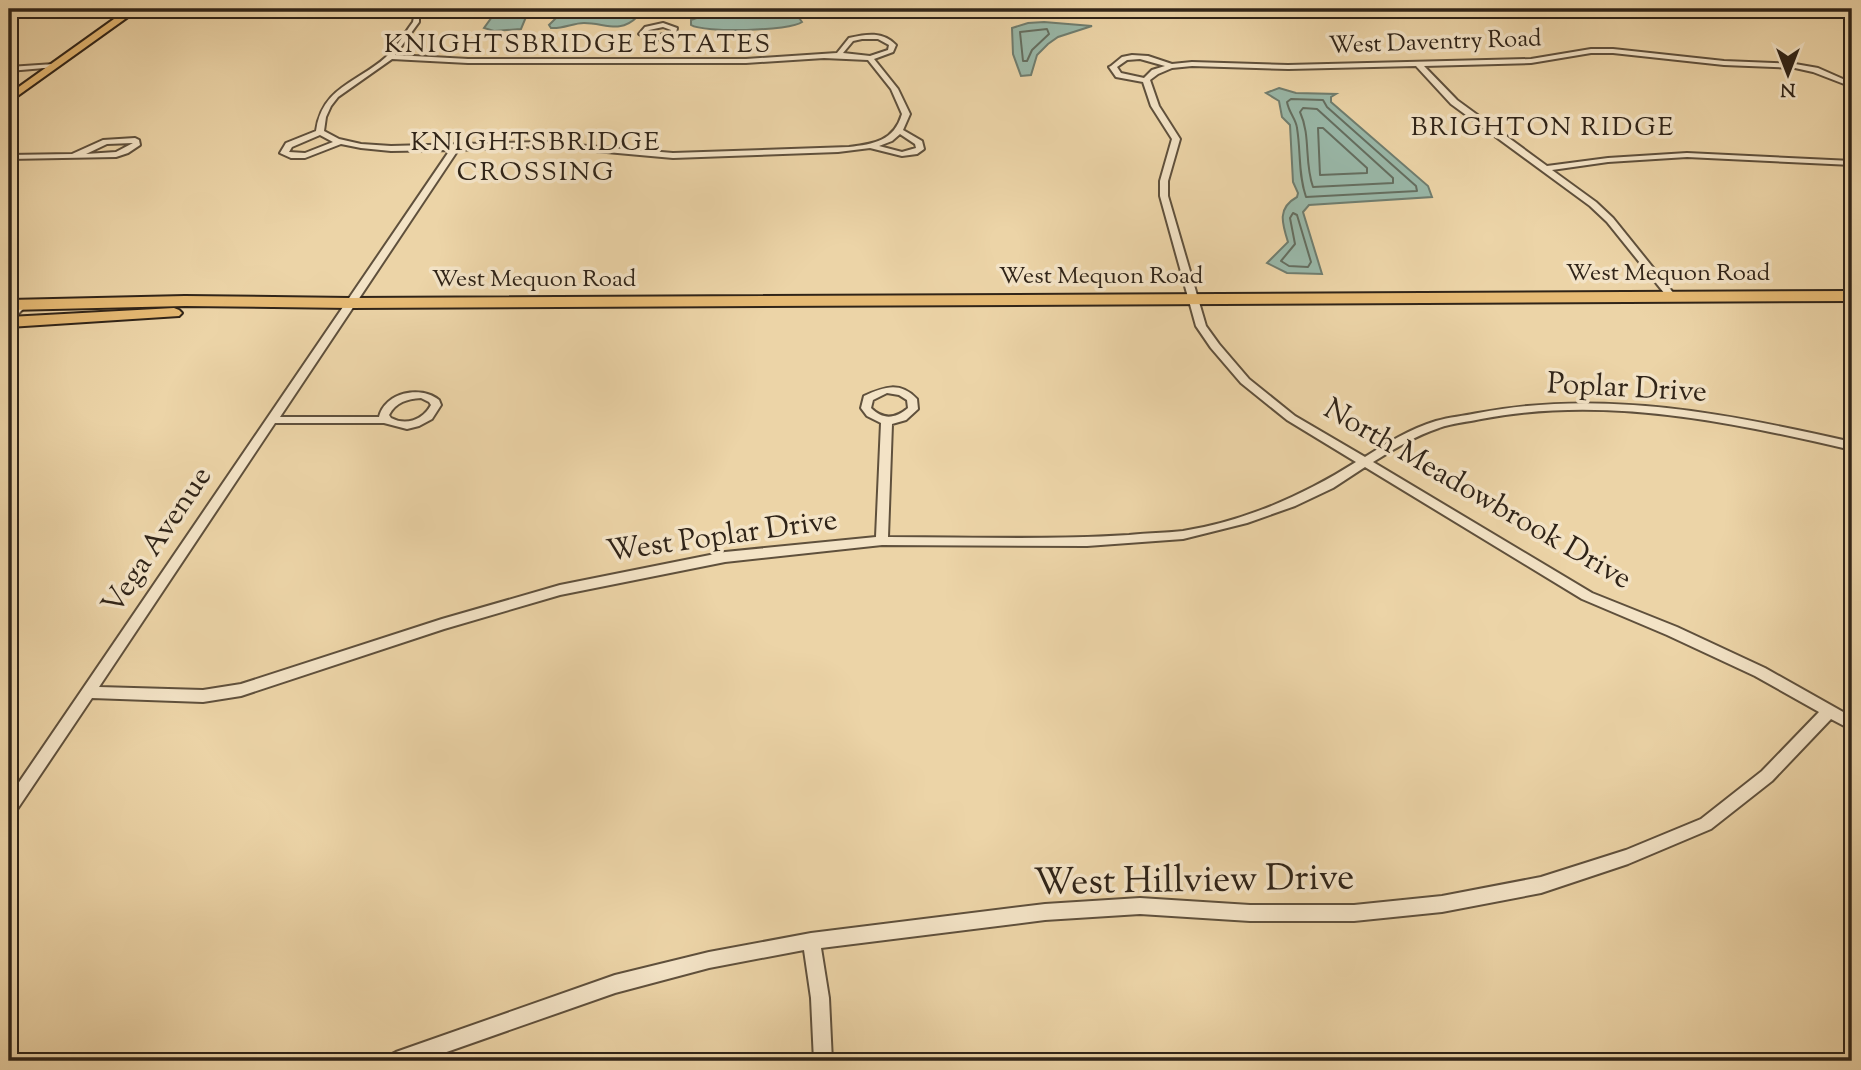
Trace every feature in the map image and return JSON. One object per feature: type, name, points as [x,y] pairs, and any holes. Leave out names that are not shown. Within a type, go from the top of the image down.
[{"type":"main road","points":[[9,83],[113,10]]},
{"type":"main road","points":[[9,99],[132,11]]},
{"type":"main road","name":"West Mequon Road","points":[[15,305],[185,300],[350,303],[1852,296]]},
{"type":"main road","name":"West Mequon Road","points":[[9,320],[350,303]]},
{"type":"street","points":[[113,10],[176,9]]},
{"type":"street","points":[[320,132],[320,120],[338,91],[390,57],[416,22],[417,16],[407,9]]},
{"type":"street","points":[[390,57],[468,61],[779,60],[840,53],[870,58],[891,51],[893,45],[883,37],[860,37],[851,39],[840,53]]},
{"type":"street","points":[[646,60],[656,38]]},
{"type":"street","name":"West Daventry Road","points":[[1146,80],[1155,72],[1171,66],[1531,61],[1591,51],[1724,63],[1795,66],[1840,78]]},
{"type":"street","points":[[1146,80],[1119,75],[1113,67],[1116,62],[1125,58],[1137,57],[1151,58],[1171,66]]},
{"type":"street","points":[[320,132],[338,143],[384,147],[551,144],[670,155],[871,146],[901,132],[906,114],[894,89],[870,58]]},
{"type":"street","points":[[1418,64],[1454,102],[1593,204],[1672,297]]},
{"type":"street","points":[[9,67],[54,66]]},
{"type":"street","points":[[1840,78],[1852,76]]},
{"type":"street","points":[[1840,78],[1852,85]]},
{"type":"street","name":"North Meadowbrook Drive","points":[[1146,80],[1155,106],[1174,133],[1175,145],[1164,181],[1164,196],[1201,326],[1245,381],[1291,418],[1587,596],[1672,631],[1760,672],[1852,724]]},
{"type":"street","points":[[320,132],[289,145],[284,153],[305,156],[338,143]]},
{"type":"street","points":[[871,146],[900,155],[920,149],[919,143],[901,132]]},
{"type":"street","points":[[9,157],[74,156],[113,155],[124,153],[137,143],[135,140],[118,139],[74,156]]},
{"type":"street","name":"Vega Avenue","points":[[9,808],[456,147]]},
{"type":"street","points":[[1543,169],[1608,160],[1687,155],[1852,163]]},
{"type":"street","points":[[9,320],[15,305]]},
{"type":"street","name":"Poplar Drive","points":[[1364,461],[1398,441],[1438,424],[1511,410],[1553,406],[1599,406],[1694,415],[1756,424],[1852,446]]},
{"type":"street","points":[[273,419],[386,420]]},
{"type":"street","points":[[881,541],[887,420]]},
{"type":"street","name":"West Poplar Drive","points":[[87,692],[203,696],[241,690],[442,624],[561,590],[725,557],[881,541],[1087,542],[1183,535],[1243,520],[1291,503],[1329,485],[1364,461]]},
{"type":"street","name":"West Hillview Drive","points":[[396,1061],[615,984],[709,961],[811,942],[1045,912],[1127,907],[1250,914],[1354,914],[1442,904],[1541,885],[1628,857],[1706,824],[1767,776],[1829,711]]},
{"type":"street","points":[[811,942],[820,998],[823,1061]]},
{"type":"water","points":[[767,14],[799,18],[802,22],[747,30],[699,28],[691,25],[691,20],[705,15]]},
{"type":"water","points":[[562,16],[637,17],[618,26],[584,23],[551,28],[549,25]]},
{"type":"water","points":[[492,17],[526,17],[521,29],[494,31],[484,28]]},
{"type":"water","points":[[1044,22],[1092,26],[1058,37],[1048,44],[1037,55],[1031,75],[1021,76],[1013,54],[1012,28]]},
{"type":"water","points":[[1279,88],[1296,93],[1336,94],[1331,97],[1331,102],[1428,186],[1432,197],[1309,205],[1303,212],[1322,274],[1287,273],[1267,263],[1288,242],[1283,222],[1284,211],[1298,193],[1293,182],[1290,125],[1282,117],[1279,101],[1266,93]]},
{"type":"district","name":"KNIGHTSBRIDGE ESTATES","points":[[578,45]]},
{"type":"district","name":"BRIGHTON RIDGE","points":[[1543,128]]},
{"type":"district","name":"KNIGHTSBRIDGE CROSSING","points":[[536,158]]}]
